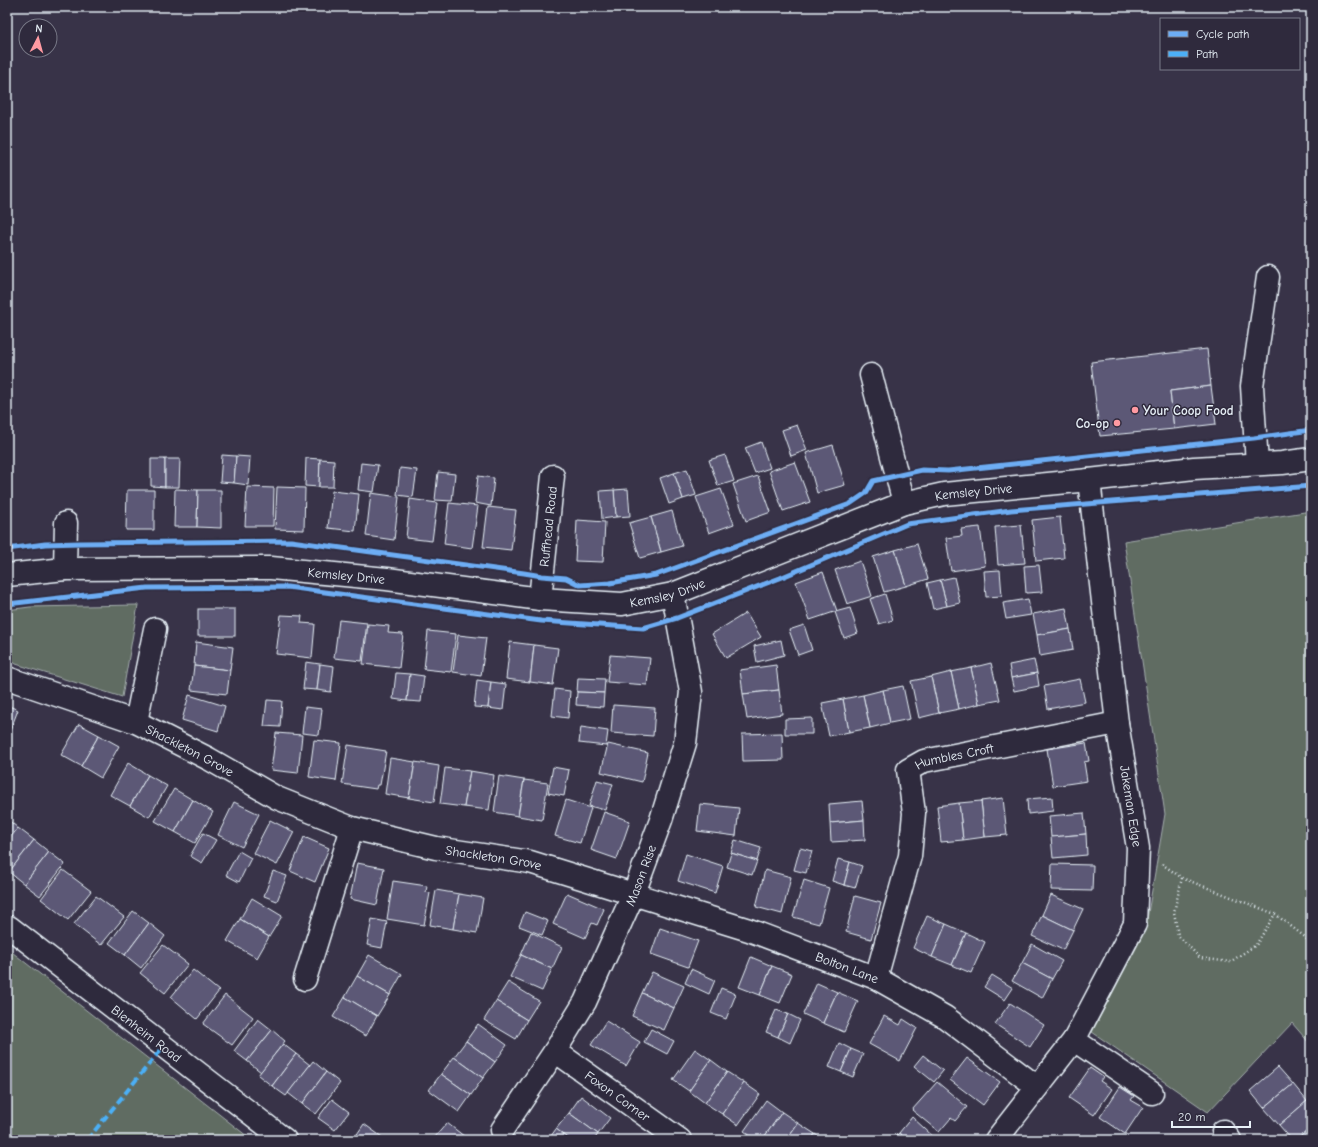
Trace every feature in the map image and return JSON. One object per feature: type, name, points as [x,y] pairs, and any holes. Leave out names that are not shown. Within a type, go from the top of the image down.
[{"type":"street","points":[[1257,464],[1252,386],[1268,277]]},
{"type":"street","points":[[871,375],[904,503]]},
{"type":"street","name":"Kemsley Drive","points":[[7,575],[65,569],[271,568],[387,579],[540,599],[622,604],[673,594],[904,503],[944,494],[1194,468],[1311,459]]},
{"type":"street","name":"Ruffhead Road","points":[[540,599],[553,476]]},
{"type":"street","name":"Jakeman Edge","points":[[996,1140],[1074,1040],[1135,924],[1138,848],[1117,723],[1089,480]]},
{"type":"street","points":[[65,569],[66,523]]},
{"type":"street","name":"Mason Rise","points":[[502,1130],[555,1051],[585,1002],[634,893],[661,820],[685,743],[691,692],[673,594]]},
{"type":"street","name":"Shackleton Grove","points":[[136,722],[155,629]]},
{"type":"street","name":"Shackleton Grove","points":[[7,678],[136,722],[277,798],[352,828],[436,848],[530,862],[634,893]]},
{"type":"street","name":"Humbles Croft","points":[[876,978],[910,856],[914,813],[908,770],[924,761],[1117,723]]},
{"type":"street","points":[[305,979],[352,828]]},
{"type":"street","name":"Bolton Lane","points":[[634,893],[749,930],[876,978],[945,1017],[1037,1087]]},
{"type":"street","name":"Blenheim Road","points":[[8,927],[285,1140]]},
{"type":"street","points":[[1074,1040],[1152,1093]]},
{"type":"street","name":"Foxon Corner","points":[[555,1051],[680,1140]]},
{"type":"path","points":[[1138,848],[1182,878],[1275,914],[1305,937],[1311,945]]},
{"type":"path","points":[[1182,878],[1174,912],[1178,936],[1200,958],[1230,962],[1256,945],[1275,914]]},
{"type":"shaded area","points":[[1311,511],[1311,1045],[1292,1023],[1208,1112],[1092,1032],[1145,931],[1165,814],[1124,541]]},
{"type":"shaded area","points":[[138,605],[122,697],[16,664],[7,657],[7,610],[30,607]]},
{"type":"shaded area","points":[[8,949],[252,1140],[7,1140]]},
{"type":"building","name":"Your Coop Food","points":[[1207,349],[1211,386],[1170,391],[1174,429],[1100,436],[1091,362]]},
{"type":"building","points":[[1211,386],[1216,424],[1174,429],[1170,391]]},
{"type":"building","points":[[797,425],[807,450],[791,456],[782,430]]},
{"type":"building","points":[[761,442],[770,468],[755,473],[745,448]]},
{"type":"building","points":[[833,445],[845,485],[817,493],[806,453]]},
{"type":"building","points":[[222,455],[236,456],[234,483],[220,482]]},
{"type":"building","points":[[725,455],[734,481],[718,486],[709,460]]},
{"type":"building","points":[[236,456],[250,457],[248,485],[234,483]]},
{"type":"building","points":[[306,458],[320,459],[319,487],[305,486]]},
{"type":"building","points":[[151,459],[165,459],[165,487],[151,486]]},
{"type":"building","points":[[165,459],[180,459],[179,487],[165,487]]},
{"type":"building","points":[[320,459],[334,460],[333,487],[319,487]]},
{"type":"building","points":[[795,462],[810,502],[783,511],[769,471]]},
{"type":"building","points":[[361,463],[378,465],[374,492],[358,490]]},
{"type":"building","points":[[400,468],[417,470],[413,497],[397,495]]},
{"type":"building","points":[[687,469],[696,495],[683,499],[674,473]]},
{"type":"building","points":[[438,472],[455,474],[452,501],[435,500]]},
{"type":"building","points":[[674,473],[683,499],[669,504],[660,478]]},
{"type":"building","points":[[478,476],[494,478],[491,506],[475,503]]},
{"type":"building","points":[[758,476],[771,512],[746,521],[733,484]]},
{"type":"building","points":[[247,487],[274,488],[273,526],[245,526]]},
{"type":"building","points":[[277,487],[305,488],[304,530],[275,529]]},
{"type":"building","points":[[175,489],[198,490],[197,527],[174,527]]},
{"type":"building","points":[[628,489],[630,516],[616,517],[614,490]]},
{"type":"building","points":[[721,489],[734,524],[709,533],[696,497]]},
{"type":"building","points":[[127,490],[154,490],[154,530],[126,530]]},
{"type":"building","points":[[198,490],[221,490],[221,528],[197,527]]},
{"type":"building","points":[[614,490],[616,517],[602,519],[600,491]]},
{"type":"building","points":[[332,491],[359,494],[355,531],[328,528]]},
{"type":"building","points":[[371,493],[399,497],[394,540],[366,536]]},
{"type":"building","points":[[410,499],[437,503],[432,541],[406,538]]},
{"type":"building","points":[[449,503],[478,506],[472,548],[444,544]]},
{"type":"building","points":[[488,507],[516,510],[511,550],[483,547]]},
{"type":"building","points":[[672,511],[682,546],[661,552],[651,517]]},
{"type":"building","points":[[651,517],[661,552],[640,558],[629,523]]},
{"type":"building","points":[[1060,517],[1064,558],[1036,561],[1032,520]]},
{"type":"building","points":[[577,520],[605,522],[603,562],[575,561]]},
{"type":"building","points":[[1021,525],[1025,563],[998,565],[995,527]]},
{"type":"building","points":[[980,527],[985,566],[951,571],[946,538],[962,536],[961,529]]},
{"type":"building","points":[[917,544],[928,579],[906,586],[895,550]]},
{"type":"building","points":[[895,550],[906,586],[884,592],[873,557]]},
{"type":"building","points":[[860,561],[872,596],[847,604],[835,570]]},
{"type":"building","points":[[1039,565],[1042,592],[1026,593],[1024,566]]},
{"type":"building","points":[[1000,570],[1002,596],[986,597],[984,571]]},
{"type":"building","points":[[823,572],[837,611],[810,620],[796,582]]},
{"type":"building","points":[[954,577],[960,603],[947,606],[940,580]]},
{"type":"building","points":[[940,580],[947,606],[933,609],[927,583]]},
{"type":"building","points":[[885,594],[893,620],[879,624],[870,599]]},
{"type":"building","points":[[1028,599],[1031,615],[1006,619],[1003,603]]},
{"type":"building","points":[[850,608],[858,633],[844,638],[835,612]]},
{"type":"building","points":[[1066,608],[1070,629],[1037,635],[1033,614]]},
{"type":"building","points":[[198,609],[235,609],[235,636],[198,636]]},
{"type":"building","points":[[746,613],[761,637],[726,658],[712,634]]},
{"type":"building","points":[[281,615],[302,616],[301,623],[315,624],[312,658],[276,654]]},
{"type":"building","points":[[339,620],[367,623],[362,661],[334,658]]},
{"type":"building","points":[[368,624],[389,626],[388,633],[403,634],[399,668],[363,664]]},
{"type":"building","points":[[804,625],[812,650],[798,655],[789,630]]},
{"type":"building","points":[[1070,629],[1073,650],[1040,656],[1037,635]]},
{"type":"building","points":[[428,631],[456,634],[451,672],[424,669]]},
{"type":"building","points":[[458,635],[486,638],[481,676],[453,672]]},
{"type":"building","points":[[781,640],[784,655],[757,662],[754,646]]},
{"type":"building","points":[[196,642],[233,647],[230,670],[194,666]]},
{"type":"building","points":[[510,642],[534,645],[530,682],[506,679]]},
{"type":"building","points":[[534,645],[558,648],[553,685],[530,682]]},
{"type":"building","points":[[610,655],[650,658],[647,685],[607,682]]},
{"type":"building","points":[[1034,660],[1037,673],[1011,678],[1009,665]]},
{"type":"building","points":[[306,662],[320,664],[317,690],[303,689]]},
{"type":"building","points":[[991,663],[1000,700],[979,704],[971,668]]},
{"type":"building","points":[[320,664],[334,666],[331,692],[317,690]]},
{"type":"building","points":[[776,665],[779,690],[743,694],[740,670]]},
{"type":"building","points":[[194,666],[230,670],[227,694],[191,690]]},
{"type":"building","points":[[971,668],[979,704],[959,709],[951,672]]},
{"type":"building","points":[[951,672],[959,709],[939,713],[931,677]]},
{"type":"building","points":[[396,673],[410,674],[407,701],[393,699]]},
{"type":"building","points":[[1037,673],[1039,686],[1014,691],[1011,678]]},
{"type":"building","points":[[410,674],[424,676],[421,702],[407,701]]},
{"type":"building","points":[[931,677],[939,713],[919,718],[911,681]]},
{"type":"building","points":[[578,678],[605,679],[604,693],[577,692]]},
{"type":"building","points":[[1080,679],[1085,702],[1048,709],[1044,686]]},
{"type":"building","points":[[477,680],[491,682],[488,708],[474,707]]},
{"type":"building","points":[[491,682],[506,684],[503,710],[488,708]]},
{"type":"building","points":[[903,686],[910,719],[890,723],[883,690]]},
{"type":"building","points":[[555,689],[570,691],[568,718],[552,716]]},
{"type":"building","points":[[779,690],[782,714],[747,719],[743,694]]},
{"type":"building","points":[[883,690],[890,723],[870,728],[863,695]]},
{"type":"building","points":[[577,692],[604,693],[603,707],[576,705]]},
{"type":"building","points":[[189,695],[225,706],[218,731],[182,720]]},
{"type":"building","points":[[863,695],[870,728],[849,732],[843,699]]},
{"type":"building","points":[[843,699],[849,732],[829,736],[822,703]]},
{"type":"building","points":[[267,700],[282,701],[280,727],[264,726]]},
{"type":"building","points":[[7,705],[18,710],[8,736],[7,735]]},
{"type":"building","points":[[613,705],[655,708],[653,736],[611,733]]},
{"type":"building","points":[[305,707],[322,709],[319,735],[302,733]]},
{"type":"building","points":[[812,718],[812,734],[785,734],[785,719]]},
{"type":"building","points":[[79,724],[99,735],[81,766],[61,755]]},
{"type":"building","points":[[581,727],[608,731],[606,746],[579,743]]},
{"type":"building","points":[[276,733],[302,735],[298,773],[271,770]]},
{"type":"building","points":[[782,733],[783,760],[743,761],[742,734]]},
{"type":"building","points":[[99,735],[119,746],[101,778],[81,766]]},
{"type":"building","points":[[314,740],[341,743],[336,781],[309,777]]},
{"type":"building","points":[[1086,743],[1089,761],[1084,762],[1087,781],[1053,786],[1047,749]]},
{"type":"building","points":[[608,744],[648,753],[642,782],[601,772]]},
{"type":"building","points":[[348,745],[386,751],[380,785],[377,785],[376,789],[342,784]]},
{"type":"building","points":[[390,758],[415,762],[409,798],[385,794]]},
{"type":"building","points":[[415,762],[439,766],[434,802],[409,798]]},
{"type":"building","points":[[128,763],[148,775],[130,806],[110,795]]},
{"type":"building","points":[[553,767],[569,770],[564,796],[548,793]]},
{"type":"building","points":[[445,768],[470,771],[464,807],[440,804]]},
{"type":"building","points":[[470,771],[494,775],[489,810],[464,807]]},
{"type":"building","points":[[148,775],[167,786],[149,817],[130,806]]},
{"type":"building","points":[[499,776],[524,780],[518,816],[494,812]]},
{"type":"building","points":[[524,780],[548,783],[542,820],[518,816]]},
{"type":"building","points":[[597,780],[613,784],[605,810],[589,806]]},
{"type":"building","points":[[174,789],[193,800],[175,832],[155,821]]},
{"type":"building","points":[[1052,797],[1053,811],[1028,814],[1027,799]]},
{"type":"building","points":[[1003,798],[1007,835],[985,837],[981,801]]},
{"type":"building","points":[[193,800],[213,812],[195,843],[175,832]]},
{"type":"building","points":[[566,800],[591,808],[580,843],[555,836]]},
{"type":"building","points":[[862,801],[864,820],[830,823],[829,804]]},
{"type":"building","points":[[981,801],[985,837],[963,840],[959,803]]},
{"type":"building","points":[[234,802],[259,814],[242,847],[218,835]]},
{"type":"building","points":[[959,803],[963,840],[941,842],[937,806]]},
{"type":"building","points":[[700,804],[739,808],[736,836],[697,831]]},
{"type":"building","points":[[604,812],[630,821],[617,859],[591,850]]},
{"type":"building","points":[[1084,813],[1086,834],[1051,837],[1049,816]]},
{"type":"building","points":[[7,819],[18,828],[7,842]]},
{"type":"building","points":[[270,820],[294,832],[277,865],[253,853]]},
{"type":"building","points":[[864,820],[865,840],[831,842],[830,823]]},
{"type":"building","points":[[18,828],[34,840],[9,872],[7,871],[7,842]]},
{"type":"building","points":[[203,833],[216,840],[202,863],[190,856]]},
{"type":"building","points":[[1086,834],[1087,855],[1053,858],[1051,837]]},
{"type":"building","points":[[304,837],[329,848],[315,882],[290,871]]},
{"type":"building","points":[[34,840],[49,852],[24,884],[9,872]]},
{"type":"building","points":[[735,840],[761,848],[757,861],[731,853]]},
{"type":"building","points":[[800,848],[812,851],[806,873],[794,870]]},
{"type":"building","points":[[239,851],[251,858],[239,882],[226,875]]},
{"type":"building","points":[[49,852],[65,864],[40,896],[24,884]]},
{"type":"building","points":[[731,853],[757,861],[752,875],[727,867]]},
{"type":"building","points":[[686,854],[723,866],[715,893],[678,881]]},
{"type":"building","points":[[838,859],[850,862],[844,885],[832,881]]},
{"type":"building","points":[[850,862],[862,866],[855,888],[844,885]]},
{"type":"building","points":[[357,863],[384,868],[377,905],[350,899]]},
{"type":"building","points":[[1052,864],[1093,865],[1092,891],[1051,890]]},
{"type":"building","points":[[63,870],[91,891],[68,920],[41,899]]},
{"type":"building","points":[[765,870],[791,877],[782,914],[756,907]]},
{"type":"building","points":[[273,871],[287,876],[277,901],[264,896]]},
{"type":"building","points":[[804,880],[829,888],[819,924],[793,917]]},
{"type":"building","points":[[393,881],[427,886],[426,892],[430,893],[424,925],[387,919]]},
{"type":"building","points":[[436,890],[459,894],[453,929],[430,925]]},
{"type":"building","points":[[567,893],[604,909],[597,925],[592,923],[585,938],[553,924]]},
{"type":"building","points":[[459,894],[483,898],[477,933],[453,929]]},
{"type":"building","points":[[1051,895],[1083,909],[1073,930],[1042,915]]},
{"type":"building","points":[[96,896],[124,917],[101,945],[74,924]]},
{"type":"building","points":[[855,896],[881,903],[871,939],[846,932]]},
{"type":"building","points":[[252,898],[282,916],[269,937],[240,919]]},
{"type":"building","points":[[133,911],[149,923],[125,955],[109,943]]},
{"type":"building","points":[[525,912],[548,921],[542,935],[519,926]]},
{"type":"building","points":[[1042,915],[1073,930],[1063,950],[1032,936]]},
{"type":"building","points":[[927,916],[946,924],[932,957],[913,948]]},
{"type":"building","points":[[240,919],[269,937],[257,958],[227,941]]},
{"type":"building","points":[[372,919],[387,922],[382,948],[367,945]]},
{"type":"building","points":[[149,923],[165,936],[141,968],[125,955]]},
{"type":"building","points":[[946,924],[966,933],[952,965],[932,957]]},
{"type":"building","points":[[660,928],[698,941],[688,967],[651,954]]},
{"type":"building","points":[[531,932],[562,947],[552,969],[521,955]]},
{"type":"building","points":[[966,933],[985,942],[971,973],[952,965]]},
{"type":"building","points":[[1032,944],[1062,961],[1052,979],[1022,963]]},
{"type":"building","points":[[163,945],[188,964],[165,993],[140,973]]},
{"type":"building","points":[[369,955],[402,974],[390,995],[357,976]]},
{"type":"building","points":[[521,955],[552,969],[542,991],[510,977]]},
{"type":"building","points":[[751,957],[772,966],[760,995],[739,987]]},
{"type":"building","points":[[1022,963],[1052,979],[1042,998],[1012,981]]},
{"type":"building","points":[[772,966],[792,974],[780,1003],[760,995]]},
{"type":"building","points":[[691,969],[715,980],[709,994],[685,983]]},
{"type":"building","points":[[193,970],[219,991],[197,1019],[171,997]]},
{"type":"building","points":[[652,972],[684,986],[674,1008],[642,993]]},
{"type":"building","points":[[992,975],[1013,988],[1005,1000],[984,987]]},
{"type":"building","points":[[357,976],[390,995],[377,1016],[345,997]]},
{"type":"building","points":[[508,982],[539,1001],[527,1020],[496,1001]]},
{"type":"building","points":[[817,983],[837,992],[823,1023],[803,1014]]},
{"type":"building","points":[[721,988],[736,994],[726,1019],[711,1013]]},
{"type":"building","points":[[837,992],[858,1001],[844,1032],[823,1023]]},
{"type":"building","points":[[642,993],[674,1008],[664,1030],[632,1016]]},
{"type":"building","points":[[225,995],[253,1017],[232,1045],[203,1024]]},
{"type":"building","points":[[345,997],[377,1016],[366,1036],[333,1017]]},
{"type":"building","points":[[496,1001],[527,1020],[516,1039],[484,1020]]},
{"type":"building","points":[[1010,1003],[1044,1025],[1030,1047],[995,1024]]},
{"type":"building","points":[[776,1010],[788,1014],[778,1037],[766,1032]]},
{"type":"building","points":[[788,1014],[800,1020],[790,1043],[778,1037]]},
{"type":"building","points":[[884,1016],[900,1025],[903,1019],[917,1028],[900,1061],[869,1044]]},
{"type":"building","points":[[258,1019],[272,1030],[247,1061],[234,1051]]},
{"type":"building","points":[[606,1021],[640,1042],[626,1066],[591,1045]]},
{"type":"building","points":[[478,1024],[507,1045],[495,1062],[466,1041]]},
{"type":"building","points":[[651,1029],[674,1041],[667,1054],[644,1042]]},
{"type":"building","points":[[272,1030],[285,1041],[261,1072],[247,1061]]},
{"type":"building","points":[[466,1041],[495,1062],[483,1078],[454,1057]]},
{"type":"building","points":[[839,1043],[851,1049],[841,1072],[829,1067]]},
{"type":"building","points":[[283,1044],[296,1054],[272,1086],[258,1075]]},
{"type":"building","points":[[695,1049],[711,1060],[689,1091],[673,1080]]},
{"type":"building","points":[[851,1049],[863,1054],[853,1077],[841,1072]]},
{"type":"building","points":[[296,1054],[310,1065],[286,1096],[272,1086]]},
{"type":"building","points":[[923,1055],[943,1071],[934,1082],[914,1066]]},
{"type":"building","points":[[454,1057],[483,1078],[471,1095],[441,1074]]},
{"type":"building","points":[[967,1058],[1000,1082],[983,1105],[950,1080]]},
{"type":"building","points":[[711,1060],[727,1072],[705,1103],[689,1091]]},
{"type":"building","points":[[313,1061],[326,1072],[302,1104],[288,1093]]},
{"type":"building","points":[[1278,1067],[1293,1084],[1264,1108],[1250,1091]]},
{"type":"building","points":[[1090,1068],[1103,1077],[1100,1081],[1112,1089],[1094,1115],[1069,1098]]},
{"type":"building","points":[[326,1072],[340,1083],[316,1114],[302,1104]]},
{"type":"building","points":[[727,1072],[744,1083],[722,1114],[705,1103]]},
{"type":"building","points":[[441,1074],[471,1095],[459,1112],[429,1090]]},
{"type":"building","points":[[937,1082],[967,1107],[955,1121],[951,1118],[939,1132],[912,1110]]},
{"type":"building","points":[[744,1083],[760,1094],[738,1125],[722,1114]]},
{"type":"building","points":[[1293,1084],[1307,1101],[1279,1125],[1264,1108]]},
{"type":"building","points":[[1120,1087],[1134,1096],[1131,1100],[1143,1107],[1125,1134],[1100,1117]]},
{"type":"building","points":[[581,1096],[610,1118],[598,1134],[569,1113]]},
{"type":"building","points":[[332,1099],[349,1112],[335,1130],[318,1118]]},
{"type":"building","points":[[766,1100],[782,1112],[762,1140],[756,1140],[744,1131]]},
{"type":"building","points":[[1307,1101],[1311,1105],[1311,1128],[1296,1140],[1292,1140],[1279,1125]]},
{"type":"building","points":[[782,1112],[798,1123],[786,1140],[762,1140]]},
{"type":"building","points":[[569,1113],[598,1134],[594,1140],[571,1140],[556,1129]]},
{"type":"building","points":[[912,1117],[937,1140],[907,1140],[899,1133]]},
{"type":"building","points":[[447,1123],[469,1140],[439,1140],[435,1137]]},
{"type":"building","points":[[798,1123],[815,1134],[811,1140],[786,1140]]},
{"type":"building","points":[[364,1124],[382,1137],[379,1140],[353,1140]]},
{"type":"building","points":[[1311,1128],[1311,1140],[1296,1140]]},
{"type":"building","points":[[556,1129],[571,1140],[548,1140]]},
{"type":"building","points":[[899,1133],[907,1140],[892,1140]]},
{"type":"building","points":[[815,1134],[823,1140],[811,1140]]},
{"type":"marked path","points":[[87,1140],[163,1047]]},
{"type":"cycle path","points":[[7,549],[45,544],[80,543],[291,541],[542,576],[566,578],[580,585],[610,583],[656,575],[850,504],[866,493],[873,481],[922,470],[948,471],[1254,438],[1311,430]]},
{"type":"cycle path","points":[[7,604],[147,588],[287,587],[541,621],[643,628],[677,618],[780,578],[907,524],[1011,510],[1311,486]]},
{"type":"place","name":"Your Coop Food","points":[[1135,410]]},
{"type":"place","name":"Co-op","points":[[1117,423]]}]
